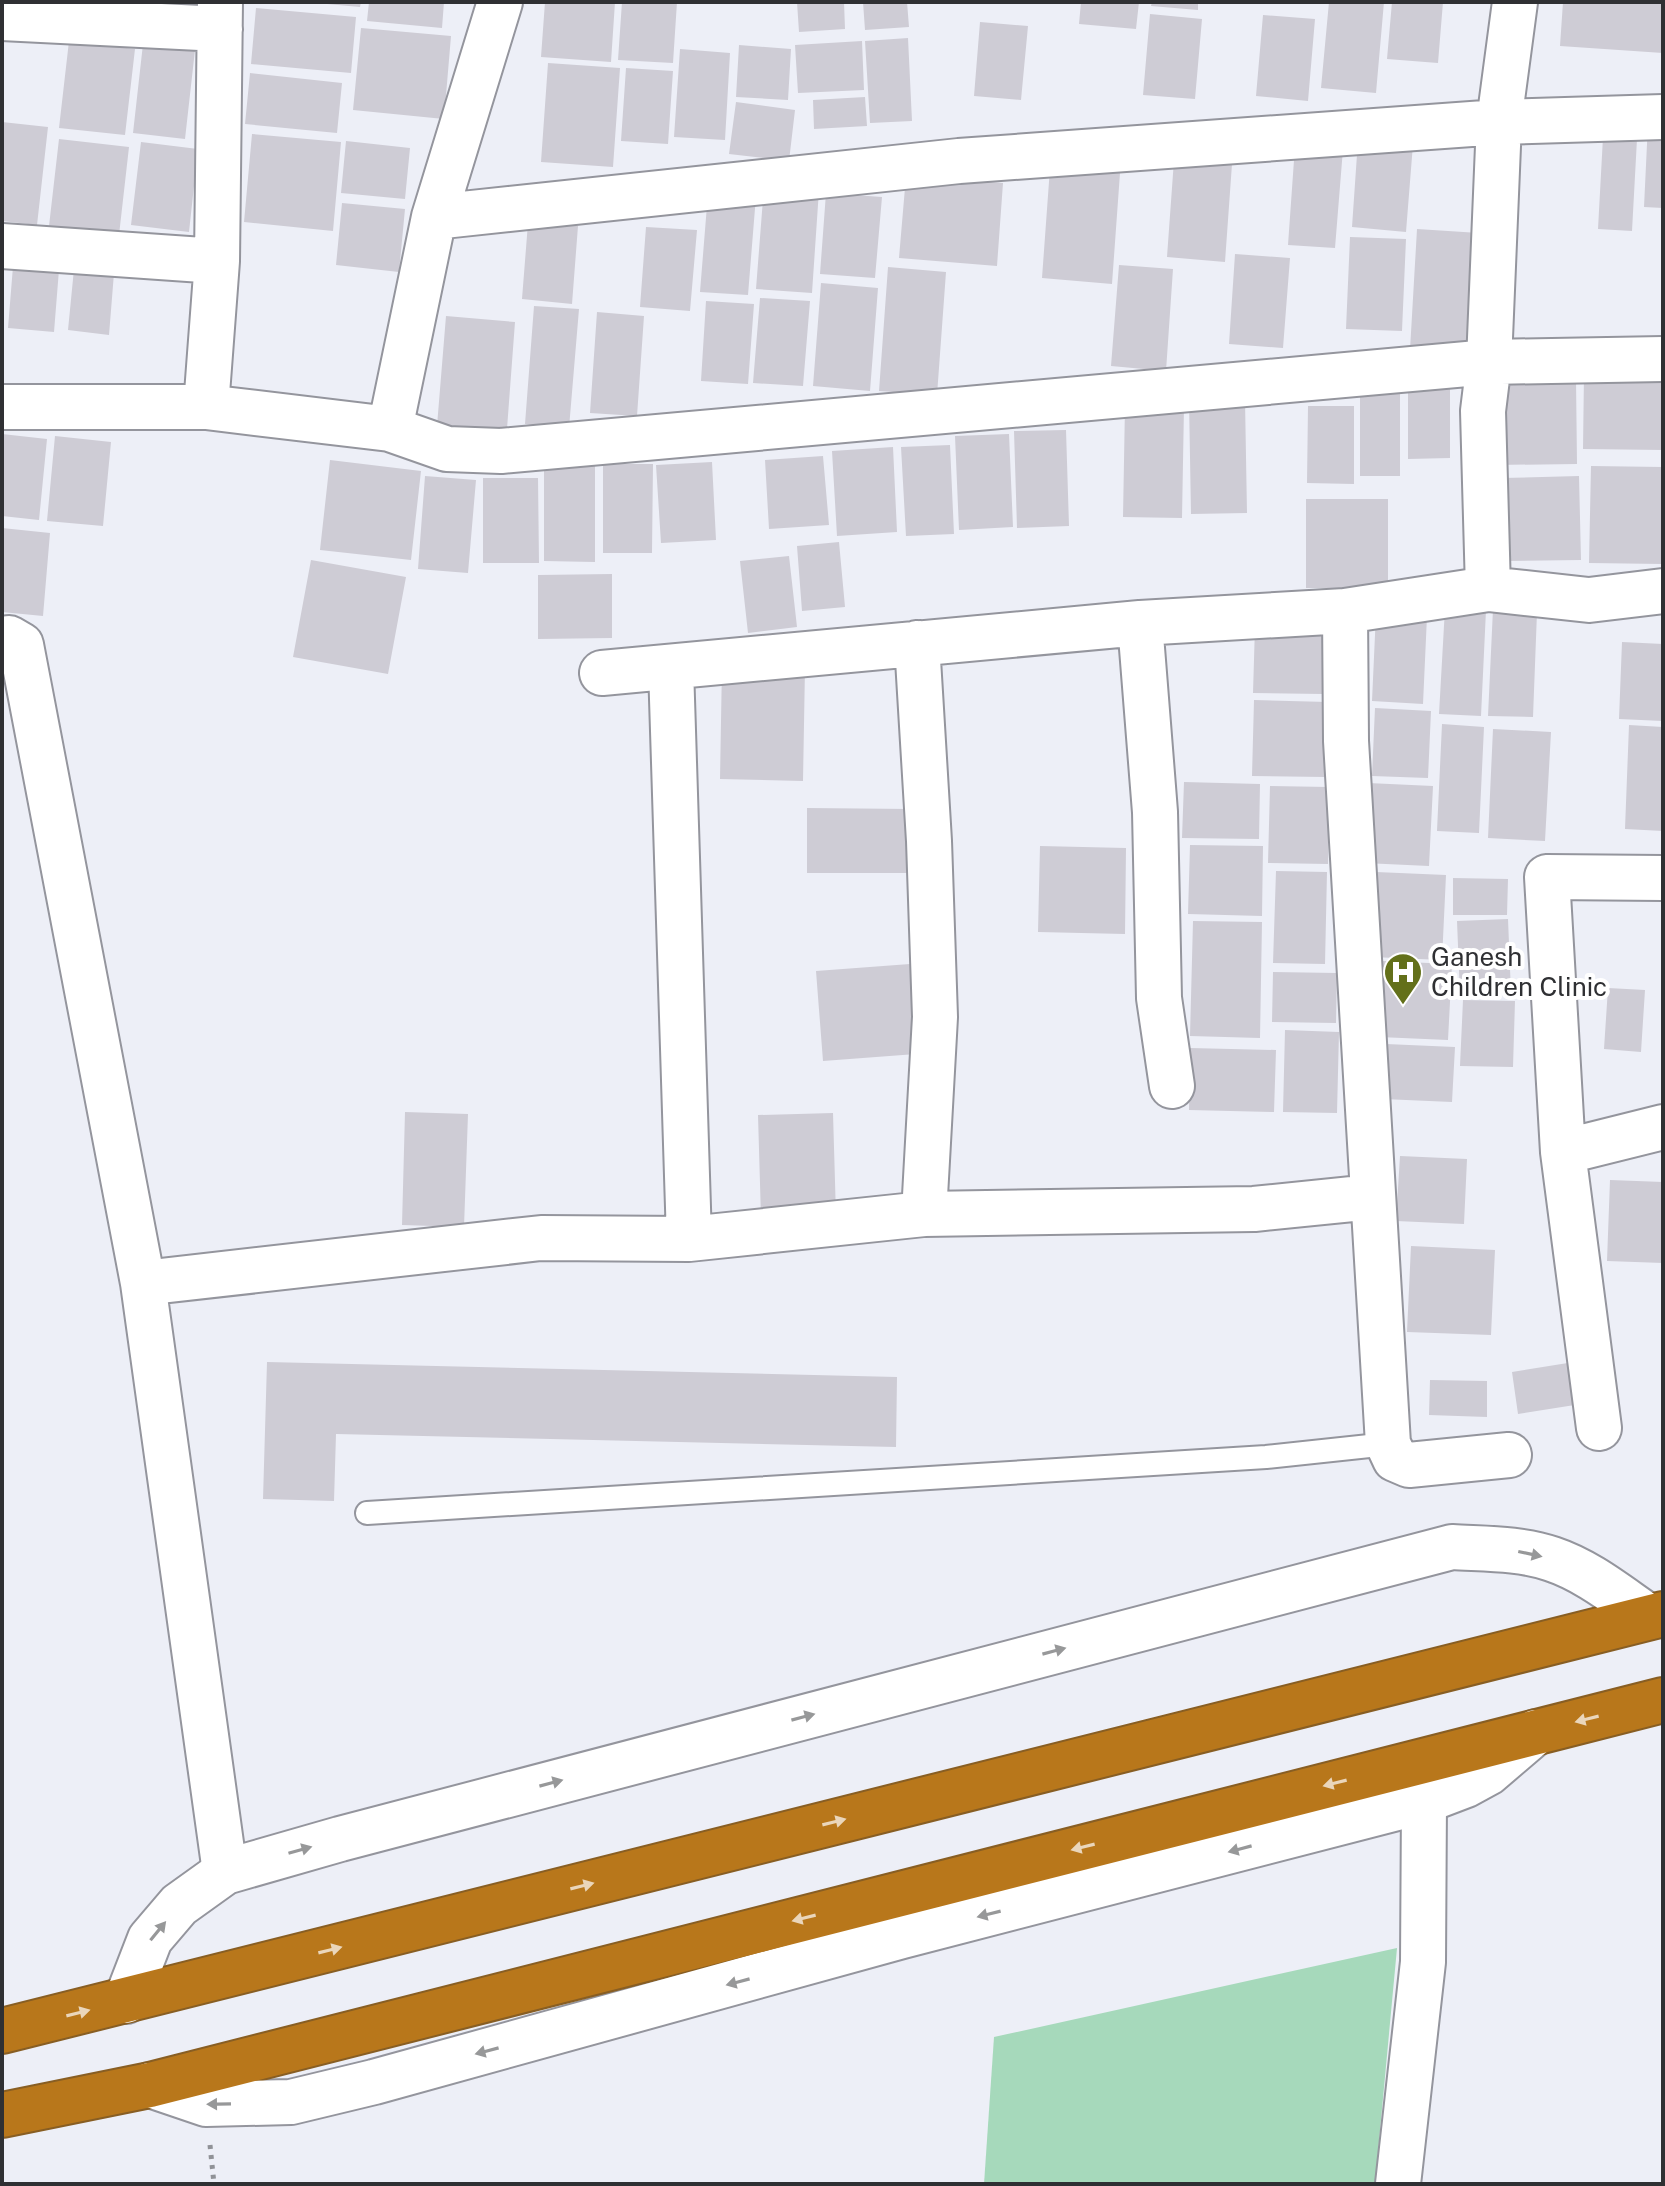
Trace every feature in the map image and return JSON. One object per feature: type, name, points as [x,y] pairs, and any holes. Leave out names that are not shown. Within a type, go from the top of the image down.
[{"type":"highway","points":[[2,2031],[1656,1615]]},
{"type":"highway","points":[[2,2115],[150,2085],[1663,1700]]},
{"type":"street","points":[[390,429],[434,217],[500,2]]},
{"type":"street","points":[[1488,589],[1483,411],[1489,362],[1499,122],[1515,2]]},
{"type":"street","points":[[2,18],[220,15],[217,261],[206,407]]},
{"type":"street","points":[[434,217],[959,161],[1499,122],[1663,117]]},
{"type":"street","points":[[2,246],[217,261]]},
{"type":"street","points":[[2,407],[206,407],[390,429],[447,449],[501,451],[1489,362],[1663,359]]},
{"type":"street","points":[[602,673],[1140,623],[1345,611],[1488,589],[1589,600],[1663,591]]},
{"type":"street","points":[[1345,611],[1346,741],[1388,1444],[1395,1459],[1409,1465],[1509,1455]]},
{"type":"street","points":[[1140,623],[1155,812],[1159,998],[1172,1086]]},
{"type":"street","points":[[2,639],[9,638],[21,645],[143,1283],[225,1872]]},
{"type":"street","points":[[917,643],[929,841],[935,1017],[924,1214]]},
{"type":"street","points":[[671,667],[689,1239]]},
{"type":"street","points":[[1599,1428],[1563,1152],[1547,877],[1663,878]]},
{"type":"street","points":[[1563,1152],[1663,1127]]},
{"type":"street","points":[[143,1283],[541,1238],[689,1239],[924,1214],[1254,1209],[1372,1197]]},
{"type":"street","points":[[126,2001],[150,1939],[179,1905],[225,1872],[340,1839],[1452,1547],[1518,1551],[1551,1558],[1581,1571],[1656,1615]]},
{"type":"street","points":[[150,2085],[206,2104],[291,2102],[374,2082],[902,1936],[1424,1801],[1488,1773],[1536,1732]]},
{"type":"street","points":[[1398,2184],[1423,1962],[1424,1801]]},
{"type":"lane","points":[[367,1513],[1266,1457],[1388,1444]]},
{"type":"green space","points":[[1397,1948],[1375,2184],[984,2184],[994,2037]]},
{"type":"building","points":[[147,2],[194,2],[193,15],[146,11]]},
{"type":"building","points":[[327,2],[361,2],[360,7]]},
{"type":"building","points":[[369,2],[444,2],[442,28],[367,21]]},
{"type":"building","points":[[545,2],[615,2],[611,62],[541,57]]},
{"type":"building","points":[[622,2],[677,2],[673,63],[618,60]]},
{"type":"building","points":[[797,2],[844,2],[845,29],[799,32]]},
{"type":"building","points":[[863,2],[907,2],[909,27],[865,30]]},
{"type":"building","points":[[1081,2],[1139,2],[1136,29],[1079,24]]},
{"type":"building","points":[[1152,2],[1198,2],[1198,10],[1151,6]]},
{"type":"building","points":[[1329,2],[1384,2],[1376,93],[1321,88]]},
{"type":"building","points":[[1392,2],[1443,2],[1438,63],[1387,59]]},
{"type":"building","points":[[1563,2],[1663,2],[1663,53],[1560,46]]},
{"type":"building","points":[[256,8],[356,17],[351,73],[251,64]]},
{"type":"building","points":[[1150,14],[1202,19],[1195,99],[1143,95]]},
{"type":"building","points":[[1263,15],[1315,19],[1308,101],[1256,96]]},
{"type":"building","points":[[980,22],[1028,26],[1021,100],[974,96]]},
{"type":"building","points":[[361,28],[451,36],[444,119],[353,110]]},
{"type":"building","points":[[908,38],[912,121],[870,123],[865,41]]},
{"type":"building","points":[[69,41],[135,49],[125,135],[59,128]]},
{"type":"building","points":[[862,41],[864,90],[798,93],[795,45]]},
{"type":"building","points":[[143,44],[195,50],[185,139],[133,133]]},
{"type":"building","points":[[739,45],[791,49],[788,100],[736,97]]},
{"type":"building","points":[[680,49],[730,53],[725,140],[674,137]]},
{"type":"building","points":[[548,63],[620,68],[613,167],[541,162]]},
{"type":"building","points":[[626,68],[673,71],[668,144],[621,141]]},
{"type":"building","points":[[250,73],[342,83],[337,133],[245,124]]},
{"type":"building","points":[[865,97],[867,126],[814,129],[813,100]]},
{"type":"building","points":[[736,102],[795,110],[789,161],[729,154]]},
{"type":"building","points":[[2,122],[48,127],[37,225],[2,221]]},
{"type":"building","points":[[1648,123],[1663,124],[1663,208],[1644,207]]},
{"type":"building","points":[[252,134],[341,142],[333,231],[244,222]]},
{"type":"building","points":[[1603,137],[1637,139],[1632,231],[1598,229]]},
{"type":"building","points":[[59,139],[129,147],[119,235],[49,226]]},
{"type":"building","points":[[1358,140],[1413,144],[1406,232],[1352,227]]},
{"type":"building","points":[[346,141],[410,148],[405,199],[341,193]]},
{"type":"building","points":[[141,142],[198,149],[189,232],[131,225]]},
{"type":"building","points":[[1295,146],[1343,149],[1335,248],[1288,245]]},
{"type":"building","points":[[1174,160],[1232,164],[1225,262],[1167,257]]},
{"type":"building","points":[[1050,168],[1120,173],[1112,284],[1042,278]]},
{"type":"building","points":[[906,176],[1003,183],[997,266],[899,258]]},
{"type":"building","points":[[764,186],[819,190],[812,293],[756,289]]},
{"type":"building","points":[[708,193],[756,196],[748,295],[700,292]]},
{"type":"building","points":[[826,193],[882,197],[875,278],[820,274]]},
{"type":"building","points":[[342,203],[405,209],[399,272],[336,265]]},
{"type":"building","points":[[528,223],[578,226],[572,304],[522,299]]},
{"type":"building","points":[[646,227],[697,230],[690,311],[640,307]]},
{"type":"building","points":[[1417,229],[1479,233],[1471,354],[1410,350]]},
{"type":"building","points":[[1350,237],[1406,239],[1402,331],[1346,329]]},
{"type":"building","points":[[14,254],[60,257],[54,332],[8,328]]},
{"type":"building","points":[[1235,254],[1290,258],[1283,348],[1229,344]]},
{"type":"building","points":[[1119,265],[1173,269],[1166,371],[1111,366]]},
{"type":"building","points":[[888,267],[946,272],[937,395],[879,391]]},
{"type":"building","points":[[74,269],[114,273],[109,335],[68,330]]},
{"type":"building","points":[[821,283],[878,288],[870,391],[813,386]]},
{"type":"building","points":[[760,298],[810,301],[803,386],[753,383]]},
{"type":"building","points":[[706,301],[754,304],[748,384],[701,381]]},
{"type":"building","points":[[534,306],[579,309],[569,428],[525,424]]},
{"type":"building","points":[[597,312],[644,316],[637,416],[590,413]]},
{"type":"building","points":[[446,316],[515,322],[506,442],[436,438]]},
{"type":"building","points":[[1584,373],[1663,374],[1663,450],[1583,449]]},
{"type":"building","points":[[1576,379],[1577,464],[1495,465],[1494,380]]},
{"type":"building","points":[[1450,384],[1450,458],[1408,459],[1408,385]]},
{"type":"building","points":[[1360,385],[1400,385],[1400,476],[1360,476]]},
{"type":"building","points":[[1189,400],[1245,400],[1247,513],[1191,514]]},
{"type":"building","points":[[1125,405],[1184,406],[1182,518],[1123,517]]},
{"type":"building","points":[[1308,406],[1354,406],[1354,484],[1307,483]]},
{"type":"building","points":[[1066,430],[1069,526],[1017,528],[1014,431]]},
{"type":"building","points":[[2,434],[47,439],[39,520],[2,516]]},
{"type":"building","points":[[1009,434],[1013,527],[959,530],[955,436]]},
{"type":"building","points":[[55,436],[111,442],[103,526],[47,521]]},
{"type":"building","points":[[950,445],[954,534],[906,536],[901,447]]},
{"type":"building","points":[[893,447],[897,532],[837,536],[832,451]]},
{"type":"building","points":[[823,456],[829,525],[769,529],[765,460]]},
{"type":"building","points":[[330,460],[421,471],[411,560],[320,550]]},
{"type":"building","points":[[712,462],[716,540],[661,543],[656,465]]},
{"type":"building","points":[[603,464],[653,464],[652,553],[603,553]]},
{"type":"building","points":[[544,465],[595,465],[595,562],[544,561]]},
{"type":"building","points":[[1591,466],[1663,467],[1663,564],[1589,563]]},
{"type":"building","points":[[425,476],[476,480],[468,573],[418,569]]},
{"type":"building","points":[[1579,476],[1581,560],[1504,561],[1502,478]]},
{"type":"building","points":[[483,478],[538,478],[539,563],[483,563]]},
{"type":"building","points":[[1306,499],[1388,499],[1388,588],[1306,588]]},
{"type":"building","points":[[2,528],[50,533],[43,616],[2,612]]},
{"type":"building","points":[[839,542],[845,607],[802,611],[797,546]]},
{"type":"building","points":[[789,556],[797,627],[748,633],[740,561]]},
{"type":"building","points":[[311,560],[406,577],[388,674],[293,657]]},
{"type":"building","points":[[612,574],[612,638],[538,639],[538,575]]},
{"type":"building","points":[[1445,608],[1486,610],[1481,716],[1439,714]]},
{"type":"building","points":[[1493,609],[1537,612],[1533,717],[1488,716]]},
{"type":"building","points":[[1376,613],[1427,616],[1423,704],[1372,701]]},
{"type":"building","points":[[1255,626],[1324,628],[1323,694],[1253,693]]},
{"type":"building","points":[[1622,642],[1663,644],[1663,721],[1619,719]]},
{"type":"building","points":[[722,665],[805,667],[803,781],[720,779]]},
{"type":"building","points":[[1254,700],[1328,702],[1325,777],[1252,776]]},
{"type":"building","points":[[1375,708],[1431,711],[1428,778],[1372,776]]},
{"type":"building","points":[[1442,724],[1484,727],[1479,833],[1437,831]]},
{"type":"building","points":[[1629,725],[1663,727],[1663,831],[1625,829]]},
{"type":"building","points":[[1493,729],[1551,732],[1545,841],[1488,838]]},
{"type":"building","points":[[1184,782],[1260,784],[1259,839],[1182,838]]},
{"type":"building","points":[[1368,783],[1433,786],[1429,866],[1364,863]]},
{"type":"building","points":[[1270,786],[1329,787],[1328,864],[1268,863]]},
{"type":"building","points":[[807,808],[911,809],[910,873],[807,873]]},
{"type":"building","points":[[1190,845],[1263,846],[1262,916],[1188,914]]},
{"type":"building","points":[[1040,846],[1126,848],[1125,934],[1038,932]]},
{"type":"building","points":[[1276,871],[1327,872],[1325,964],[1273,963]]},
{"type":"building","points":[[1376,872],[1446,875],[1442,960],[1372,957]]},
{"type":"building","points":[[1453,878],[1508,879],[1507,915],[1453,915]]},
{"type":"building","points":[[1508,919],[1511,993],[1460,995],[1457,921]]},
{"type":"building","points":[[1193,921],[1262,922],[1260,1038],[1190,1036]]},
{"type":"building","points":[[1382,961],[1452,964],[1448,1040],[1379,1037]]},
{"type":"building","points":[[910,964],[916,1054],[823,1061],[816,971]]},
{"type":"building","points":[[1273,972],[1337,973],[1336,1023],[1272,1022]]},
{"type":"building","points":[[1608,988],[1645,990],[1641,1052],[1604,1049]]},
{"type":"building","points":[[1463,1000],[1515,1001],[1513,1067],[1460,1066]]},
{"type":"building","points":[[1285,1030],[1339,1032],[1337,1113],[1283,1112]]},
{"type":"building","points":[[1386,1044],[1455,1047],[1452,1102],[1383,1099]]},
{"type":"building","points":[[1190,1048],[1276,1050],[1274,1112],[1189,1110]]},
{"type":"building","points":[[405,1112],[468,1114],[464,1227],[402,1225]]},
{"type":"building","points":[[833,1113],[836,1216],[761,1218],[758,1115]]},
{"type":"building","points":[[1400,1156],[1467,1159],[1464,1224],[1396,1221]]},
{"type":"building","points":[[1610,1180],[1663,1182],[1663,1263],[1607,1261]]},
{"type":"building","points":[[1411,1246],[1495,1250],[1491,1335],[1407,1332]]},
{"type":"building","points":[[267,1362],[897,1377],[896,1447],[336,1434],[334,1501],[263,1499]]},
{"type":"building","points":[[1574,1362],[1581,1404],[1518,1414],[1512,1372]]},
{"type":"building","points":[[1430,1380],[1487,1381],[1487,1417],[1429,1415]]},
{"type":"place","name":"Ganesh Children Clinic","points":[[1403,1006]]}]
